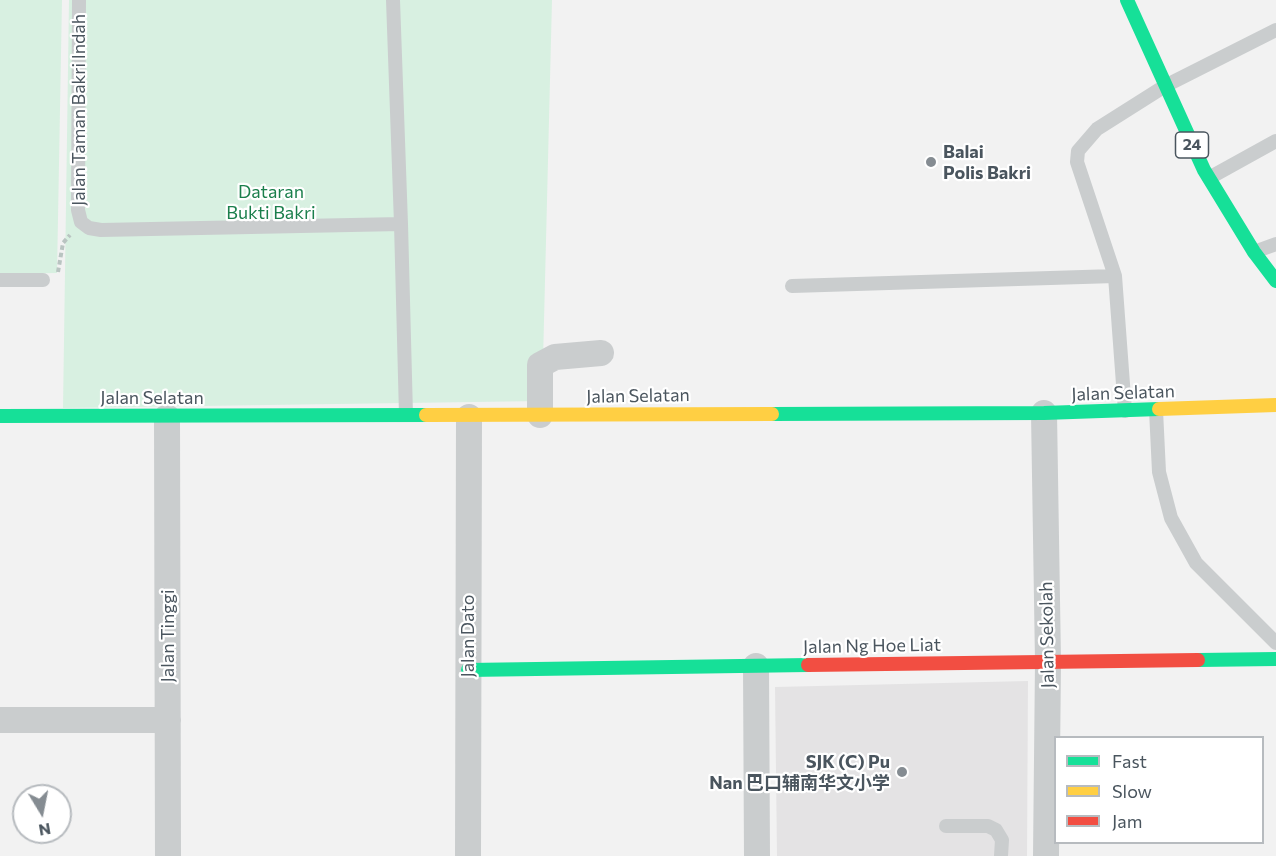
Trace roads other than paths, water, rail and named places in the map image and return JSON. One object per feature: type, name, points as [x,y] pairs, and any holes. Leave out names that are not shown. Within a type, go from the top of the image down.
[{"type":"street","name":"24","points":[[1127,0],[1208,178],[1254,252],[1276,281]]},
{"type":"street","points":[[540,416],[540,365],[555,357],[601,353]]},
{"type":"street","name":"Jalan Selatan","points":[[0,416],[406,415],[469,430],[540,416],[1044,413],[1276,405]]},
{"type":"street","name":"Jalan Sekolah","points":[[1044,413],[1048,662],[1046,856]]},
{"type":"street","name":"Jalan Tinggi","points":[[167,417],[168,856]]},
{"type":"street","name":"Jalan Dato","points":[[468,856],[469,430]]},
{"type":"street","name":"Jalan Ng Hoe Liat","points":[[468,670],[1276,659]]},
{"type":"street","points":[[756,666],[757,856]]},
{"type":"street","points":[[0,720],[168,720]]},
{"type":"lane","name":"Jalan Taman Bakri Indah","points":[[79,0],[78,210],[81,222],[89,228],[101,230],[401,224]]},
{"type":"lane","points":[[393,0],[406,415]]},
{"type":"lane","points":[[1125,411],[1115,276],[1077,162],[1078,152],[1097,129],[1165,86],[1276,30]]},
{"type":"lane","points":[[1208,178],[1276,141]]},
{"type":"lane","points":[[1254,252],[1276,244]]},
{"type":"lane","points":[[792,286],[1115,276]]},
{"type":"lane","points":[[0,280],[43,280]]},
{"type":"lane","points":[[1156,410],[1159,472],[1171,518],[1196,563],[1253,623],[1276,643]]},
{"type":"lane","points":[[946,826],[988,826],[996,830],[1002,840],[1001,856]]},
{"type":"place","name":"Balai Polis Bakri","points":[[931,162]]},
{"type":"place","name":"SJK (C) Pu Nan 巴口辅南华文小学","points":[[902,772]]},
{"type":"park label","name":"Dataran Bukti Bakri","points":[[271,202]]}]
